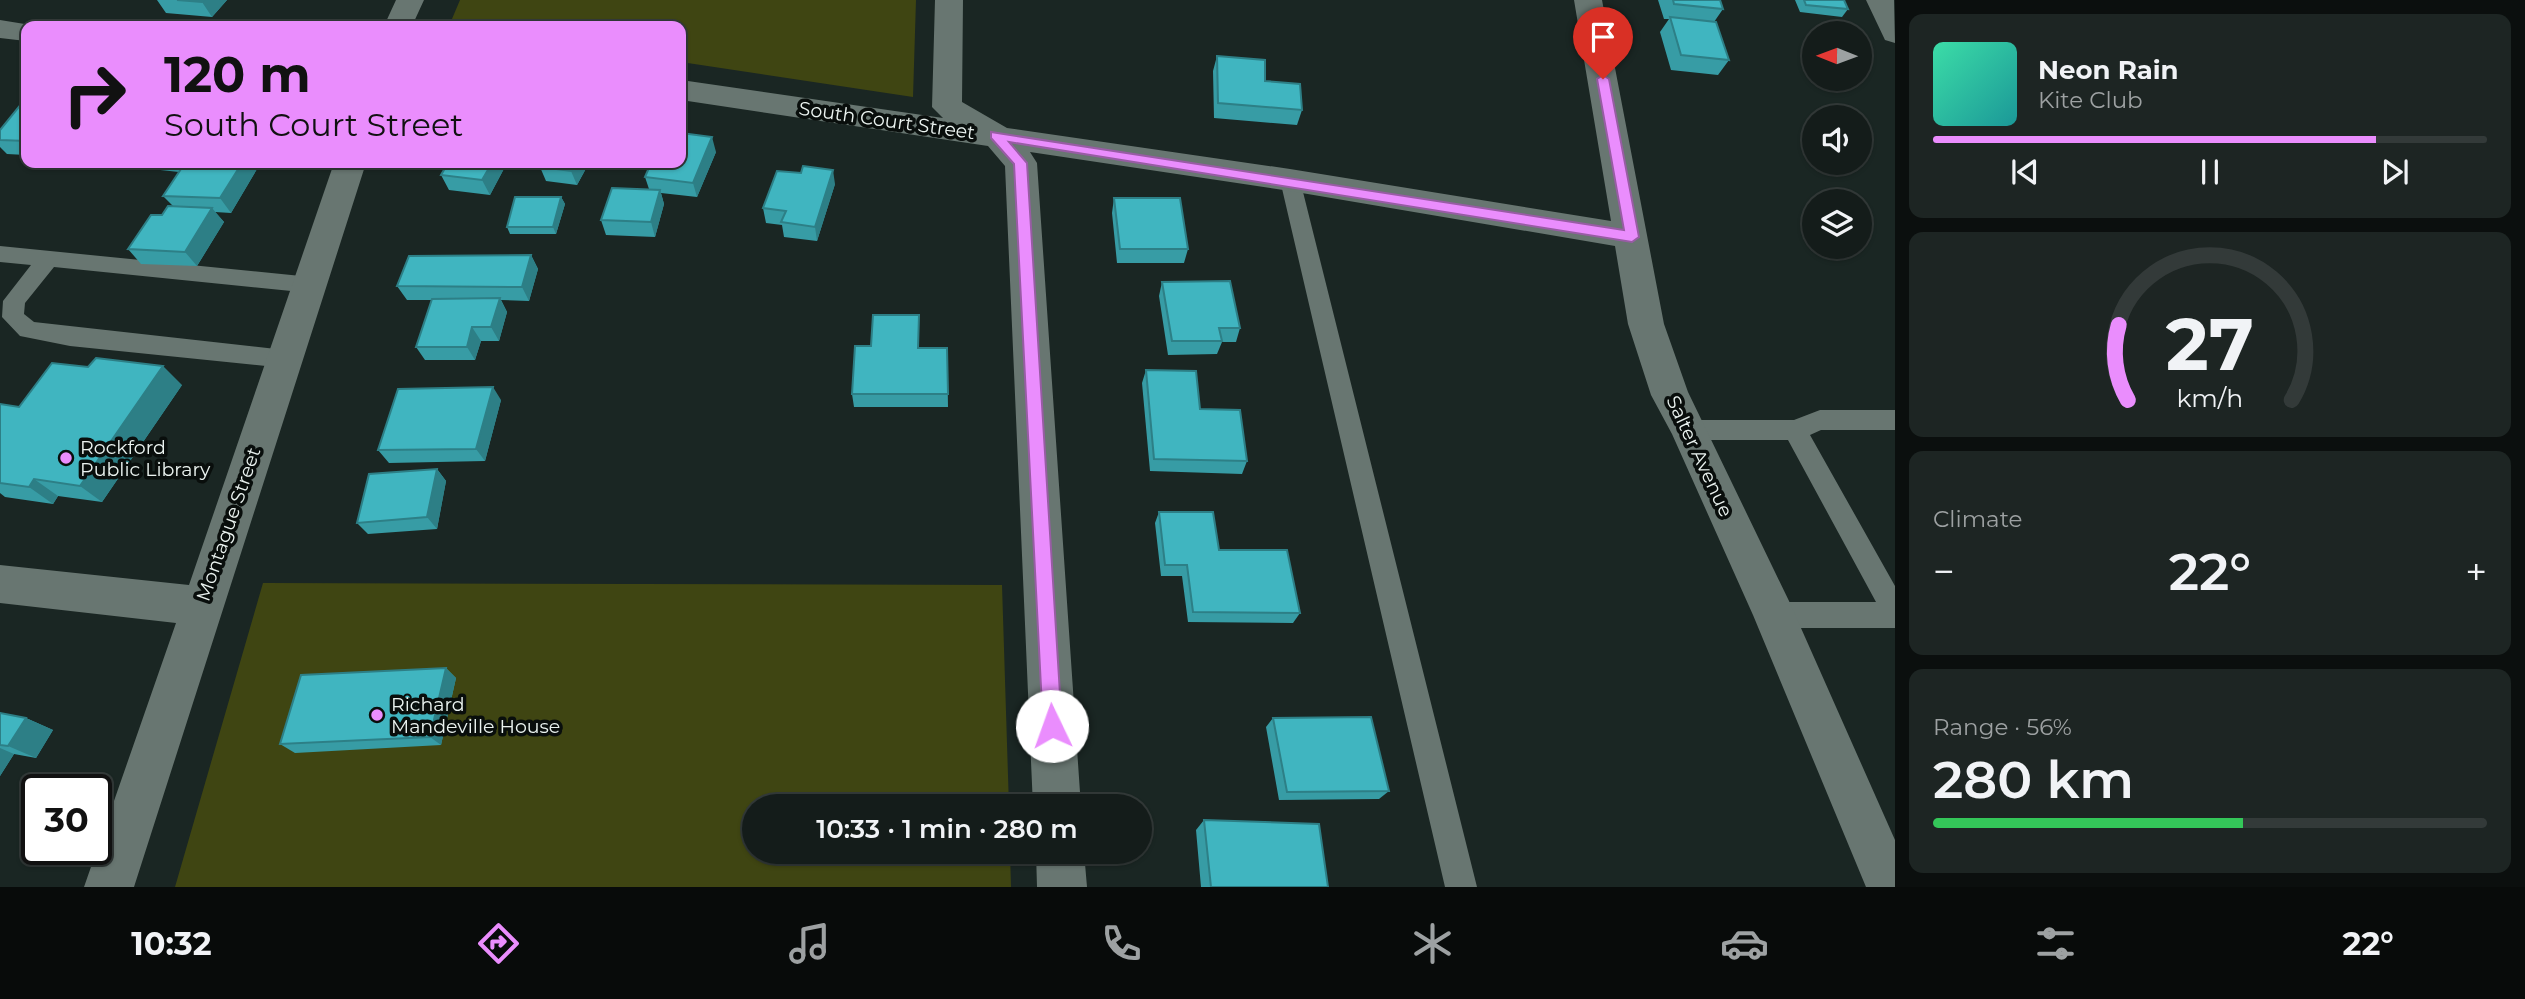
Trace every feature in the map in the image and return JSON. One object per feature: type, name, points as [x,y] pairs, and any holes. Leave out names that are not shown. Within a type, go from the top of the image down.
[{"type":"street","points":[[400,21],[410,0]]},
{"type":"street","points":[[949,0],[947,107],[996,135],[1021,163],[1056,794]]},
{"type":"street","name":"Salter Avenue","points":[[1588,0],[1646,324],[1670,395],[1689,430],[1774,615],[1891,887]]},
{"type":"street","points":[[1880,0],[1895,34]]},
{"type":"street","points":[[0,29],[21,31]]},
{"type":"street","name":"South Court Street","points":[[686,91],[1290,180],[1632,237]]},
{"type":"street","name":"Montague Street","points":[[109,887],[200,606],[311,285],[348,168]]},
{"type":"street","points":[[0,584],[200,606]]},
{"type":"street","points":[[1061,864],[1062,887]]},
{"type":"lane","points":[[1290,180],[1461,887]]},
{"type":"lane","points":[[0,254],[311,285]]},
{"type":"lane","points":[[49,259],[14,301],[13,317],[28,330],[70,337],[285,359]]},
{"type":"lane","points":[[1689,430],[1795,430],[1820,419],[1895,420]]},
{"type":"lane","points":[[1774,615],[1895,614],[1795,430]]},
{"type":"green space","points":[[460,0],[916,0],[913,97],[686,63],[686,21],[451,21]]},
{"type":"green space","points":[[263,583],[1002,585],[1009,794],[742,794],[742,864],[1010,864],[1011,887],[175,887]]},
{"type":"building","points":[[1673,0],[1720,0],[1723,9],[1674,4]]},
{"type":"building","points":[[1804,0],[1844,0],[1848,9],[1806,5]]},
{"type":"building","points":[[1670,17],[1716,22],[1729,60],[1681,55]]},
{"type":"building","points":[[1217,56],[1265,60],[1265,81],[1300,84],[1302,110],[1218,103]]},
{"type":"building","points":[[21,104],[21,141],[0,140],[0,130]]},
{"type":"building","points":[[686,134],[712,137],[693,183],[645,177],[649,168],[686,168]]},
{"type":"building","points":[[803,166],[833,170],[815,227],[781,222],[786,211],[763,208],[777,171],[801,173]]},
{"type":"building","points":[[182,168],[239,168],[220,198],[163,196]]},
{"type":"building","points":[[445,168],[489,168],[482,180],[441,175]]},
{"type":"building","points":[[548,168],[572,168],[571,171]]},
{"type":"building","points":[[612,188],[660,190],[651,222],[601,220]]},
{"type":"building","points":[[515,197],[561,197],[553,227],[507,227]]},
{"type":"building","points":[[1114,198],[1180,198],[1188,249],[1120,249]]},
{"type":"building","points":[[168,206],[212,208],[185,252],[128,249],[151,215],[162,215]]},
{"type":"building","points":[[531,255],[522,287],[397,286],[409,256]]},
{"type":"building","points":[[1230,281],[1240,328],[1219,328],[1222,341],[1172,341],[1162,282]]},
{"type":"building","points":[[500,298],[491,327],[472,327],[467,347],[416,347],[432,299]]},
{"type":"building","points":[[873,315],[919,315],[918,348],[947,348],[948,394],[852,394],[855,346],[871,346]]},
{"type":"building","name":"Rockford Public Library","points":[[96,358],[163,366],[80,486],[34,479],[29,487],[0,483],[0,404],[19,407],[52,363],[88,367]]},
{"type":"building","points":[[1146,370],[1196,371],[1200,409],[1240,410],[1247,461],[1154,459]]},
{"type":"building","points":[[493,387],[476,449],[378,450],[398,389]]},
{"type":"building","points":[[437,469],[427,517],[357,523],[369,474]]},
{"type":"building","points":[[1159,512],[1213,512],[1219,550],[1287,550],[1300,613],[1193,612],[1187,565],[1165,565]]},
{"type":"building","name":"Richard Mandeville House","points":[[446,668],[430,737],[280,744],[301,675]]},
{"type":"building","points":[[0,713],[26,718],[8,746],[0,745]]},
{"type":"building","points":[[1371,717],[1389,791],[1287,792],[1273,718]]},
{"type":"building","points":[[1204,820],[1319,824],[1328,887],[1211,887]]},
{"type":"place","name":"Rockford Public Library","points":[[66,458]]},
{"type":"place","name":"Richard Mandeville House","points":[[377,715]]},
{"type":"route","points":[[1052,726],[1021,163],[996,135],[1290,180],[1632,237],[1603,79]]}]
